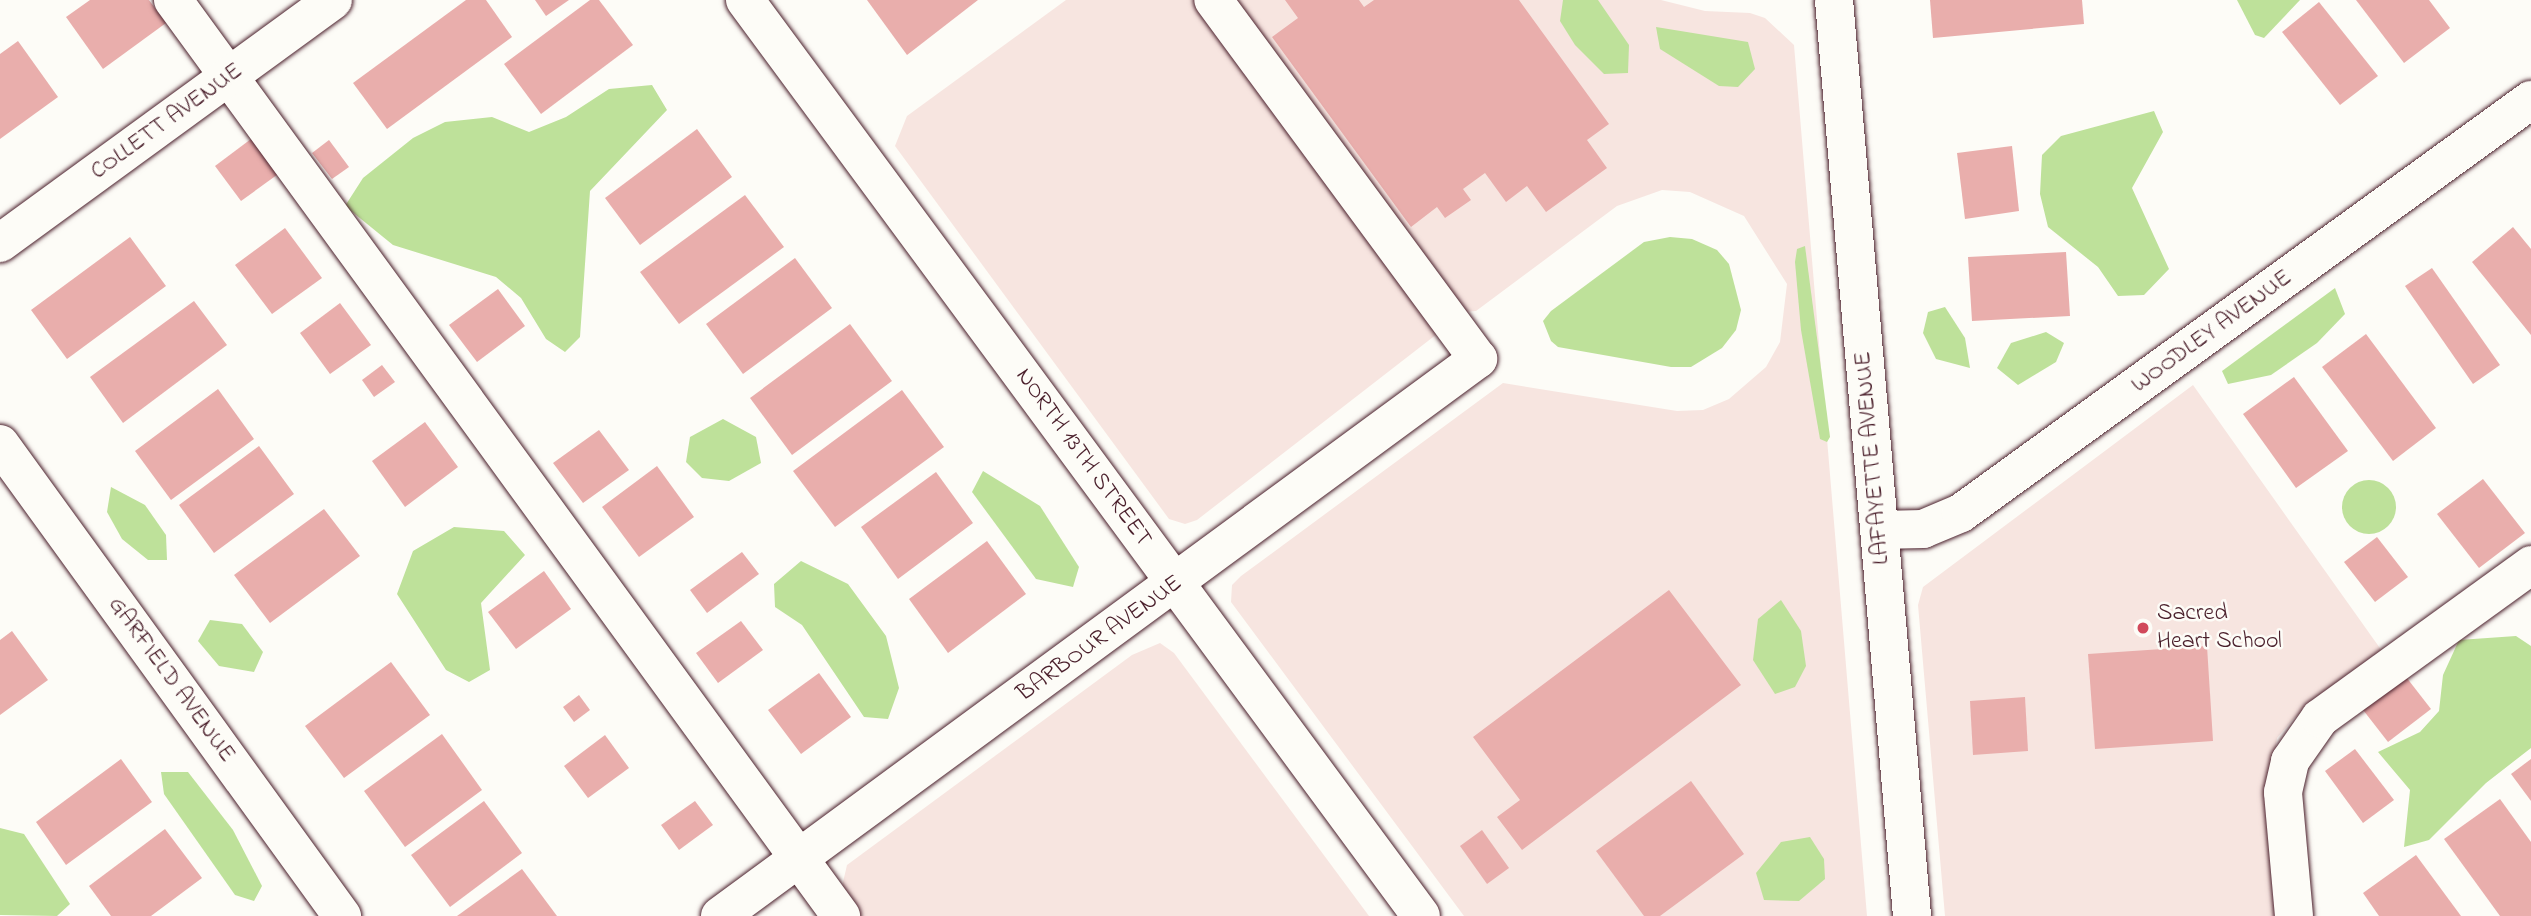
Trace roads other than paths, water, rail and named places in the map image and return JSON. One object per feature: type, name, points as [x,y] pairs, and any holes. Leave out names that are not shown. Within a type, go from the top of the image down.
[{"type":"street","points":[[173,0],[841,916]]},
{"type":"street","name":"COLLETT AVENUE","points":[[0,243],[333,0]]},
{"type":"street","name":"NORTH 13TH STREET","points":[[745,0],[1421,916]]},
{"type":"street","name":"BARBOUR AVENUE","points":[[720,916],[1478,359],[1213,0]]},
{"type":"street","name":"LAFAYETTE AVENUE","points":[[1834,0],[1912,916]]},
{"type":"street","name":"WOODLEY AVENUE","points":[[1879,530],[1923,529],[1961,513],[2531,100]]},
{"type":"street","name":"GARFIELD AVENUE","points":[[0,443],[342,916]]},
{"type":"street","points":[[2294,916],[2283,792],[2290,761],[2320,718],[2531,565]]},
{"type":"place","name":"Sacred Heart School","points":[[2143,628]]}]
